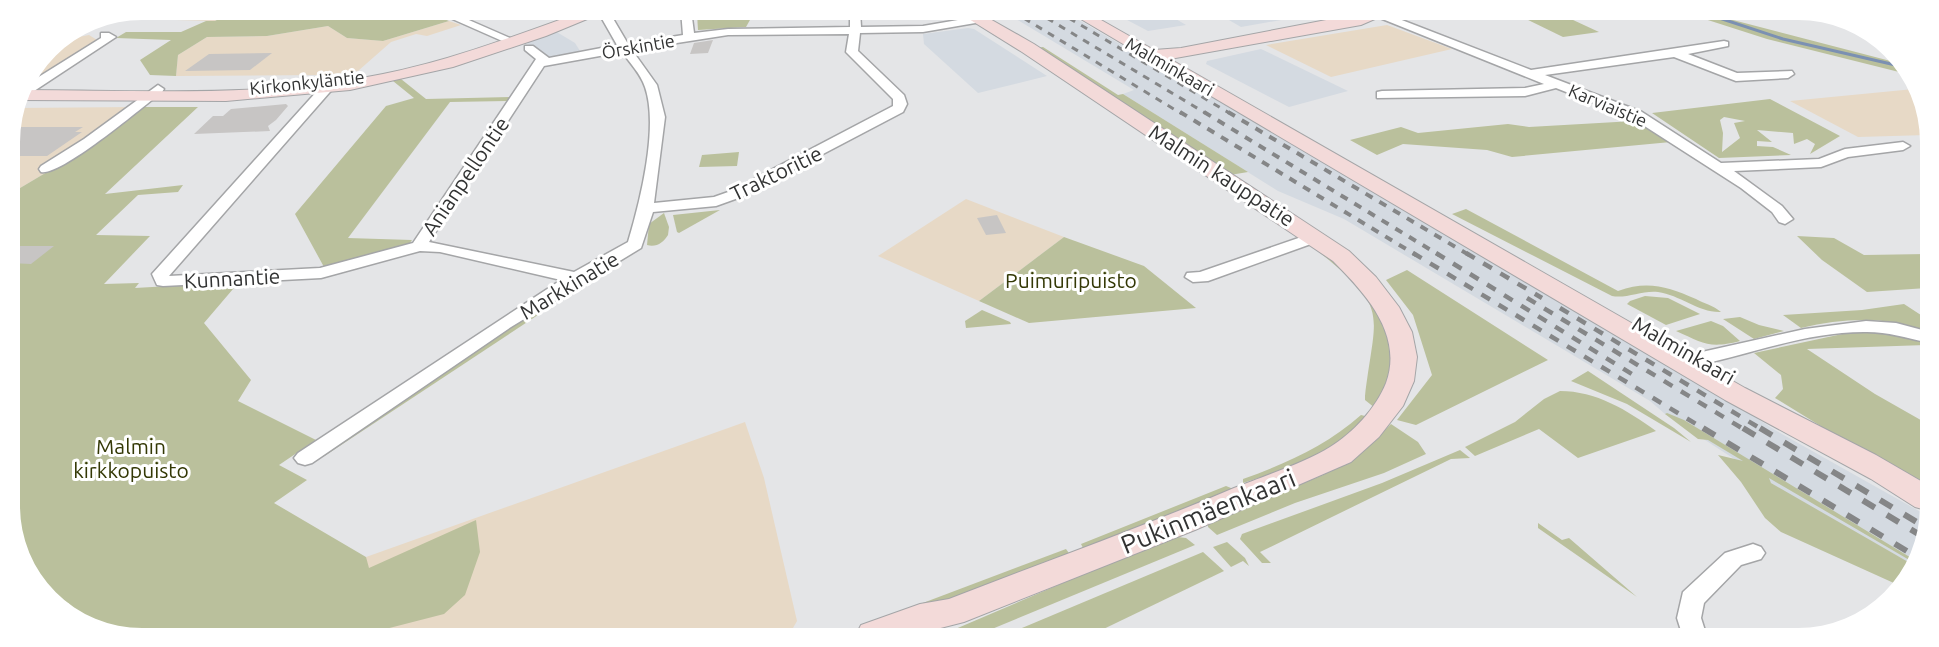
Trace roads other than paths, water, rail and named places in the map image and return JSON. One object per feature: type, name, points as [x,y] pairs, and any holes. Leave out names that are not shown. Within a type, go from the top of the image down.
[{"type":"main road","name":"Kirkonkyläntie","points":[[30,91],[240,95],[331,85],[424,70],[515,43],[567,20]]},
{"type":"main road","name":"Malmin kauppatie","points":[[984,20],[1316,237],[1341,256],[1376,289],[1395,320],[1402,348]]},
{"type":"main road","name":"Malminkaari","points":[[1093,20],[1158,53]]},
{"type":"main road","name":"Malminkaari","points":[[1106,20],[1233,102],[1482,245],[1567,285],[1694,361],[1821,443],[1878,471],[1920,496]]},
{"type":"main road","points":[[1158,53],[1337,20]]},
{"type":"main road","name":"Pukinmäenkaari","points":[[894,628],[920,618],[952,612],[1195,518],[1340,455],[1363,439],[1387,413],[1400,384],[1402,348]]},
{"type":"main road","name":"Pukinmäenkaari","points":[[932,628],[952,612]]},
{"type":"street","points":[[461,20],[515,43],[543,58],[540,63]]},
{"type":"street","name":"Markkinatie","points":[[305,458],[576,278],[635,245],[646,208],[658,117],[651,85],[624,48],[610,20]]},
{"type":"street","points":[[687,20],[689,37]]},
{"type":"street","points":[[854,31],[855,20]]},
{"type":"street","name":"Örskintie","points":[[540,63],[689,37],[758,30],[854,31],[937,28],[961,20]]},
{"type":"street","name":"Karviaistie","points":[[1392,20],[1645,119],[1757,193],[1785,219]]},
{"type":"street","name":"Traktoritie","points":[[646,208],[716,201],[736,194],[898,109],[900,100],[852,52],[854,31]]},
{"type":"street","points":[[34,84],[110,37],[105,35]]},
{"type":"street","points":[[1531,73],[1724,44]]},
{"type":"street","points":[[1675,53],[1736,77],[1788,74]]},
{"type":"street","name":"Anianpellontie","points":[[540,63],[422,237],[420,246],[440,247],[576,278]]},
{"type":"street","points":[[1382,95],[1519,92],[1558,84]]},
{"type":"street","name":"Kunnantie","points":[[331,85],[160,274],[163,281],[321,273],[420,246]]},
{"type":"street","points":[[46,169],[89,142],[153,92]]},
{"type":"street","points":[[1719,167],[1821,163],[1845,153],[1903,146]]},
{"type":"street","points":[[1193,277],[1202,277],[1316,237]]},
{"type":"street","points":[[1694,361],[1851,326],[1882,326],[1920,336]]},
{"type":"street","points":[[1692,627],[1689,618],[1692,599],[1733,560],[1753,553]]},
{"type":"waterway","points":[[1725,20],[1783,39],[1892,64]]},
{"type":"railway","points":[[1027,20],[1182,114]]},
{"type":"railway","points":[[1050,20],[1207,114]]},
{"type":"railway","points":[[1072,20],[1231,114]]},
{"type":"railway","points":[[1180,112],[1416,255]]},
{"type":"railway","points":[[1204,112],[1439,255]]},
{"type":"railway","points":[[1228,112],[1469,255]]},
{"type":"railway","points":[[1413,253],[1706,430]]},
{"type":"railway","points":[[1436,253],[1640,379]]},
{"type":"railway","points":[[1466,253],[1542,298]]},
{"type":"railway","points":[[1527,298],[1745,430]]},
{"type":"railway","points":[[1560,308],[1763,430]]},
{"type":"railway","points":[[1703,428],[1910,553]]},
{"type":"railway","points":[[1743,428],[1916,532]]},
{"type":"railway","points":[[1760,428],[1918,523]]},
{"type":"park label","name":"Puimuripuisto","points":[[1071,280]]},
{"type":"park label","name":"Malmin kirkkopuisto","points":[[131,458]]}]
